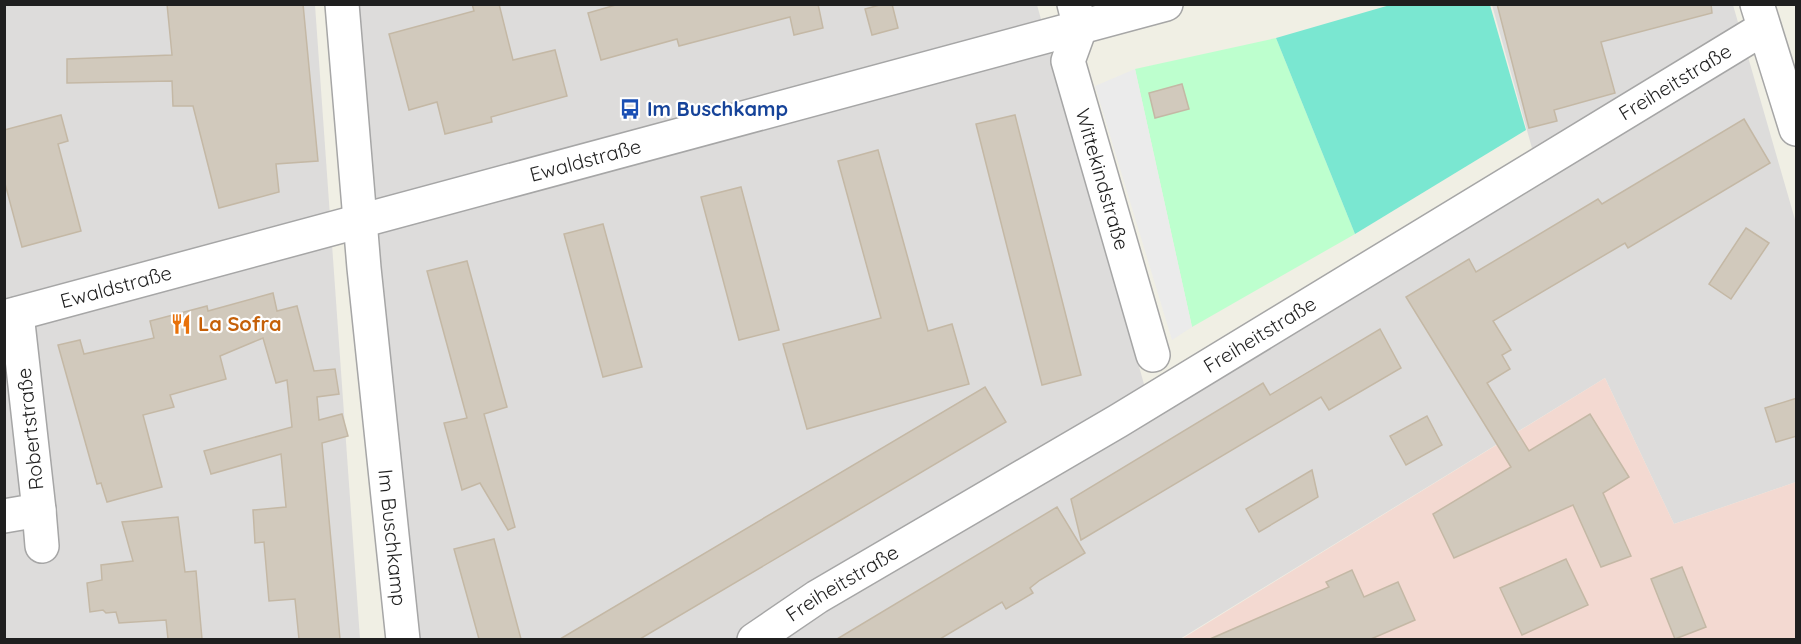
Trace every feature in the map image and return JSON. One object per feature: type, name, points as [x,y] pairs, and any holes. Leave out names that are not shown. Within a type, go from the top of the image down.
[{"type":"street","name":"Im Buschkamp","points":[[342,4],[360,221],[403,639]]},
{"type":"street","name":"Ewaldstraße","points":[[11,315],[360,221],[1077,16],[1166,4]]},
{"type":"street","name":"Wittekindstraße","points":[[1077,16],[1068,61],[1153,355]]},
{"type":"street","points":[[1761,16],[1797,129]]},
{"type":"street","name":"Freiheitstraße","points":[[754,639],[817,597],[1118,421],[1761,16]]},
{"type":"street","name":"Robertstraße","points":[[11,315],[39,510],[42,546]]},
{"type":"street","name":"Robertstraße","points":[[4,516],[39,510]]},
{"type":"shaded area","points":[[4,5],[315,5],[360,639],[5,639]]},
{"type":"shaded area","points":[[354,5],[1037,5],[1153,416],[1542,184],[1492,5],[1733,5],[1796,223],[1796,482],[1674,524],[1605,378],[1180,639],[417,639]]},
{"type":"shaded area","points":[[1390,5],[1490,5],[1526,130],[1355,234],[1276,38]]},
{"type":"shaded area","points":[[1135,69],[1192,327],[1172,340],[1095,86]]},
{"type":"shaded area","points":[[1605,378],[1674,524],[1796,482],[1796,639],[1180,640]]},
{"type":"green space","points":[[1276,38],[1355,234],[1192,327],[1135,69]]},
{"type":"building","points":[[167,4],[303,4],[318,161],[276,164],[279,192],[219,208],[193,106],[173,106],[172,81],[67,83],[67,59],[172,55]]},
{"type":"building","points":[[472,4],[499,4],[513,60],[555,50],[567,96],[491,117],[492,122],[445,134],[437,102],[409,110],[389,34],[474,11]]},
{"type":"building","points":[[619,4],[818,4],[823,28],[794,35],[790,17],[679,46],[677,39],[601,60],[588,13]]},
{"type":"building","points":[[892,4],[898,28],[872,35],[865,9]]},
{"type":"building","points":[[1497,4],[1711,4],[1712,13],[1601,42],[1615,93],[1554,110],[1557,121],[1529,128]]},
{"type":"building","points":[[1182,84],[1189,109],[1155,118],[1149,93]]},
{"type":"building","points":[[61,115],[68,141],[58,144],[81,231],[22,247],[4,180],[4,130]]},
{"type":"building","points":[[1015,115],[1081,375],[1042,385],[976,124]]},
{"type":"building","points":[[1744,119],[1770,163],[1628,248],[1625,243],[1493,321],[1511,350],[1502,355],[1510,369],[1487,383],[1529,451],[1590,414],[1629,477],[1603,493],[1631,556],[1601,567],[1573,505],[1454,558],[1433,514],[1511,467],[1406,297],[1469,259],[1476,272],[1598,199],[1602,204]]},
{"type":"building","points":[[878,150],[928,331],[952,324],[969,384],[807,429],[783,344],[881,318],[838,161]]},
{"type":"building","points":[[741,187],[779,330],[739,340],[701,197]]},
{"type":"building","points":[[603,224],[642,367],[603,377],[564,234]]},
{"type":"building","points":[[1746,228],[1769,243],[1731,299],[1709,284]]},
{"type":"building","points":[[467,261],[507,407],[484,414],[515,527],[508,530],[480,483],[462,490],[444,423],[467,418],[427,271]]},
{"type":"building","points":[[273,293],[277,311],[297,306],[314,371],[335,369],[339,394],[317,397],[319,420],[342,414],[348,436],[322,443],[340,639],[299,639],[295,599],[269,601],[264,542],[255,543],[253,510],[286,507],[281,454],[211,474],[204,451],[292,427],[287,380],[276,383],[263,338],[220,356],[226,379],[170,395],[174,407],[143,415],[162,487],[107,502],[101,483],[97,484],[58,345],[80,340],[84,354],[154,338],[150,321],[207,306],[208,311]]},
{"type":"building","points":[[1380,329],[1401,368],[1329,410],[1321,397],[1081,540],[1071,499],[1263,383],[1270,395]]},
{"type":"building","points":[[985,387],[1006,422],[846,517],[640,639],[560,639]]},
{"type":"building","points":[[1797,398],[1797,436],[1776,442],[1765,408]]},
{"type":"building","points":[[1427,416],[1442,445],[1406,465],[1390,436]]},
{"type":"building","points":[[1312,470],[1318,497],[1259,532],[1246,509]]},
{"type":"building","points":[[1057,507],[1085,553],[1040,580],[1030,588],[1033,593],[1006,609],[1002,602],[940,639],[837,639]]},
{"type":"building","points":[[178,517],[185,572],[196,571],[202,639],[168,639],[166,620],[119,623],[116,612],[106,613],[103,610],[90,612],[87,583],[102,580],[101,565],[133,561],[122,522]]},
{"type":"building","points":[[494,539],[521,639],[479,639],[454,549]]},
{"type":"building","points":[[1566,559],[1588,605],[1522,635],[1500,588]]},
{"type":"building","points":[[1682,567],[1706,627],[1675,639],[1651,579]]},
{"type":"building","points":[[1352,570],[1364,597],[1398,582],[1415,620],[1371,639],[1210,639],[1329,587],[1326,582]]},
{"type":"place","name":"Im Buschkamp","points":[[630,109]]},
{"type":"place","name":"La Sofra","points":[[181,324]]}]
